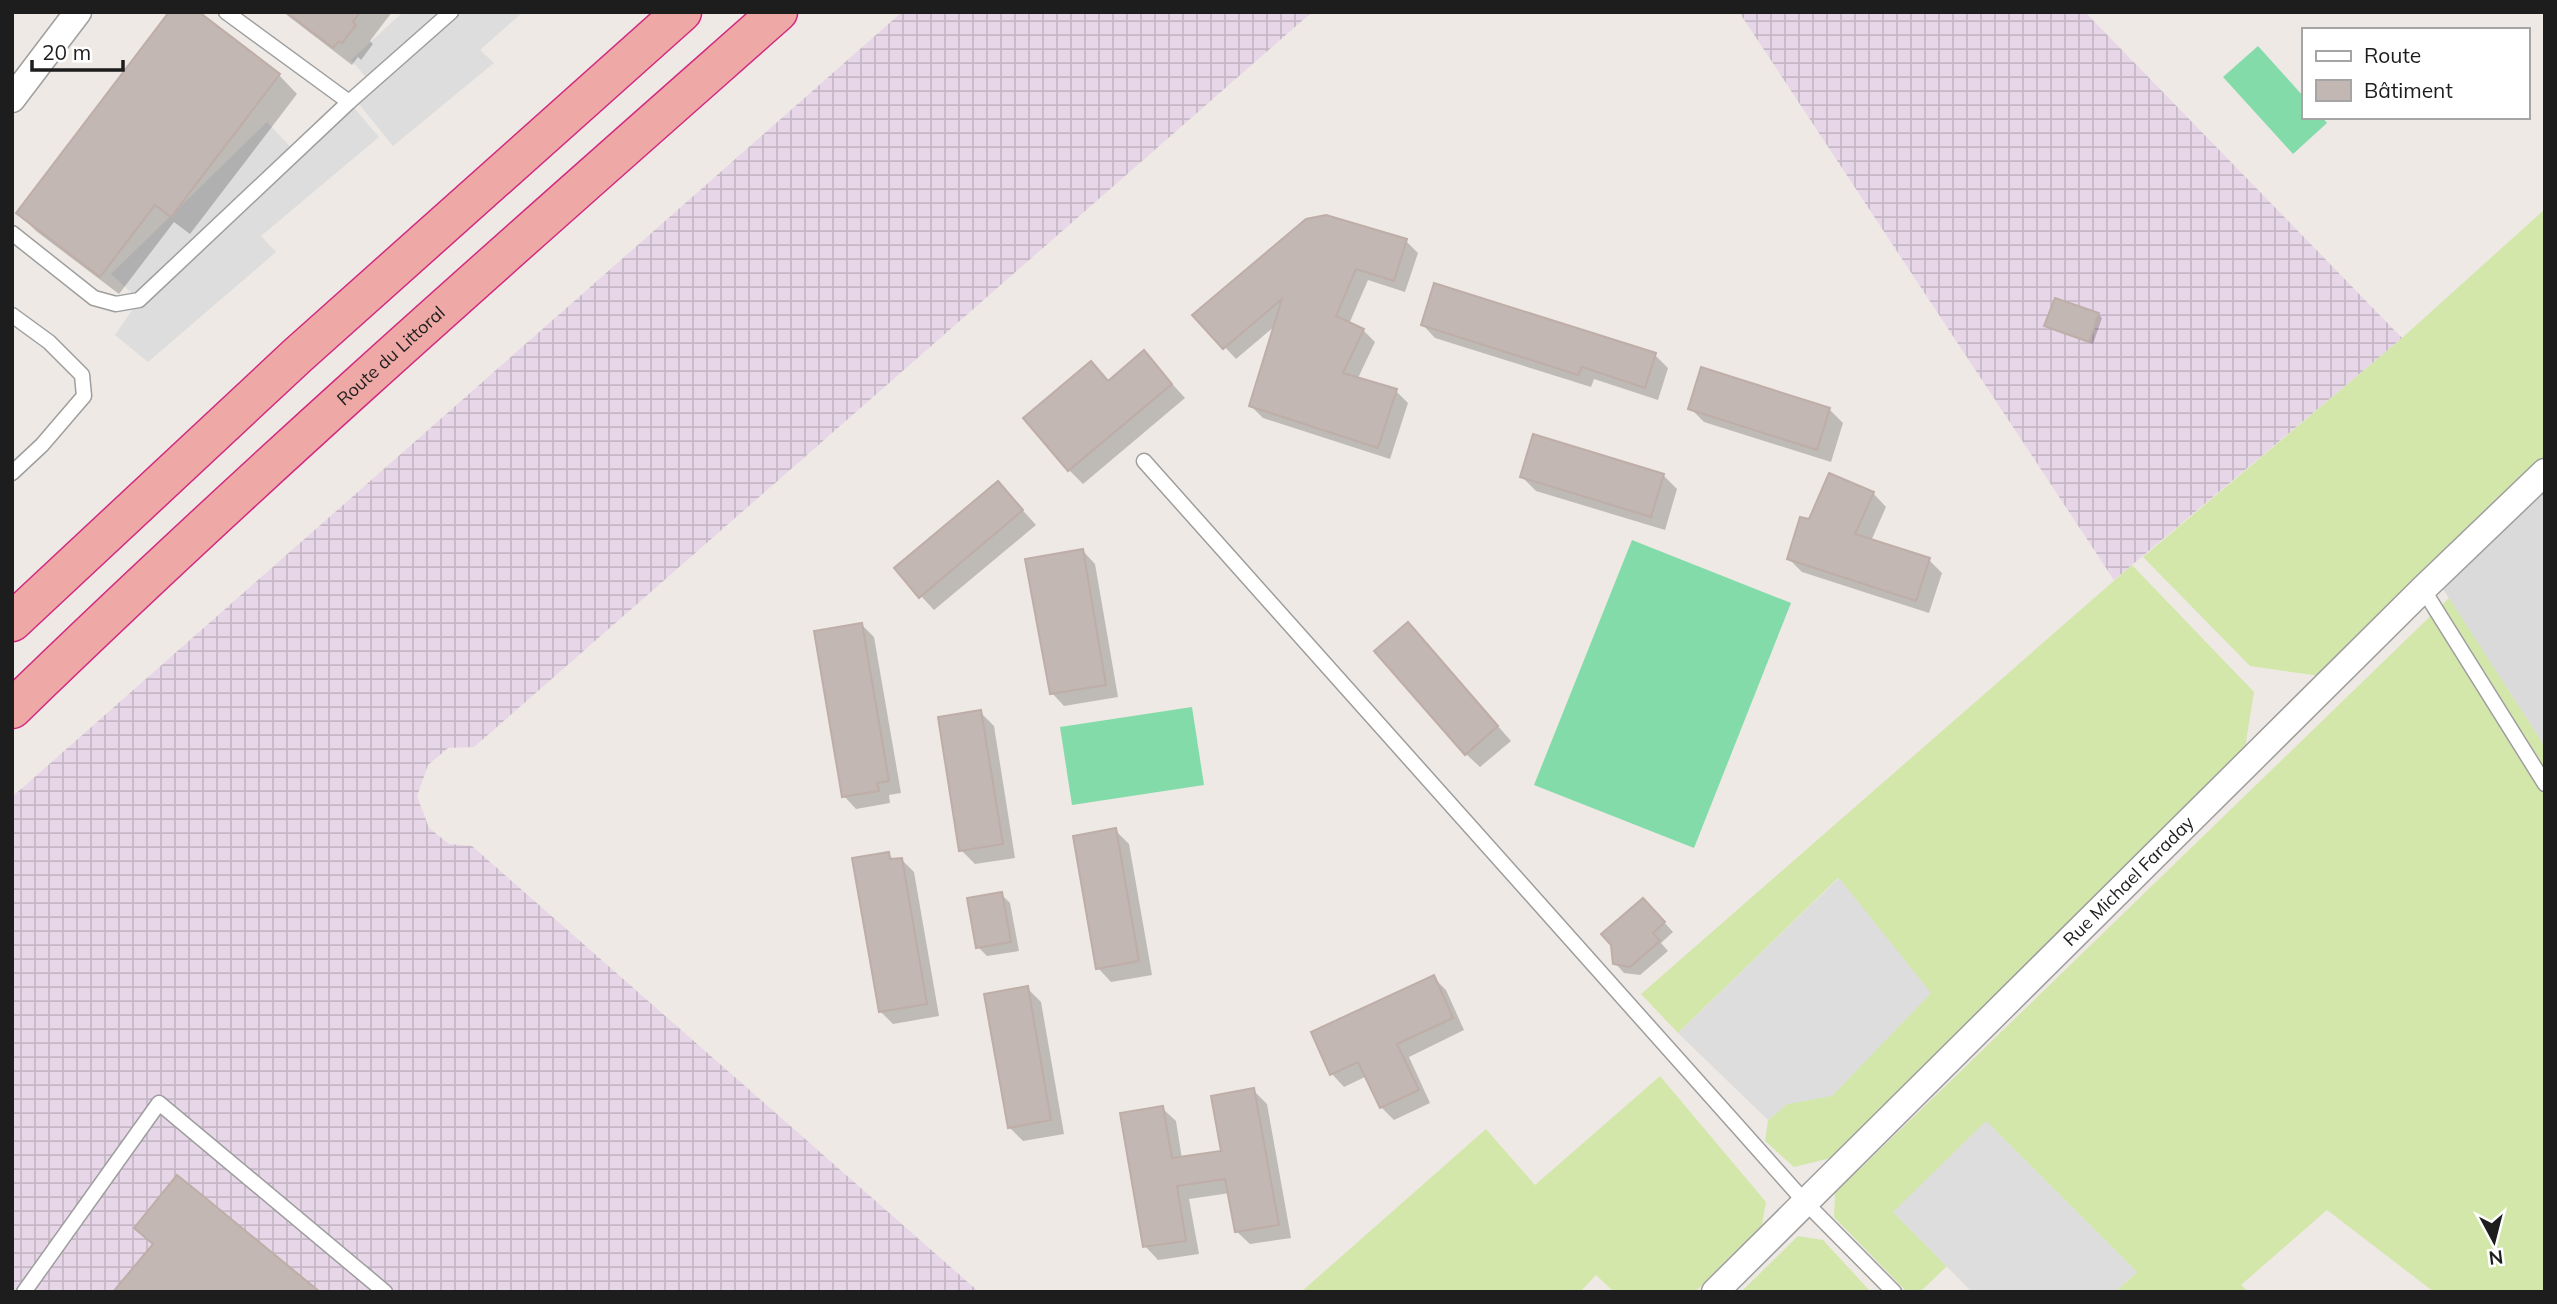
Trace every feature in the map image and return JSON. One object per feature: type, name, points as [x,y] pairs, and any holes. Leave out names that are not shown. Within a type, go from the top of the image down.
[{"type":"highway","points":[[12,622],[298,355],[681,12]]},
{"type":"highway","name":"Route du Littoral","points":[[12,709],[364,378],[778,12]]},
{"type":"street","points":[[12,99],[78,12]]},
{"type":"street","name":"Rue Michael Faraday","points":[[1714,1292],[2423,589],[2545,472]]},
{"type":"lane","points":[[226,12],[349,102]]},
{"type":"lane","points":[[12,233],[94,298],[116,304],[139,300],[349,102],[451,12]]},
{"type":"lane","points":[[12,315],[49,342],[82,375],[84,396],[12,473]]},
{"type":"lane","points":[[1144,461],[1805,1202],[1894,1292]]},
{"type":"lane","points":[[2423,589],[2545,784]]},
{"type":"lane","points":[[24,1292],[159,1104],[384,1292]]},
{"type":"shaded area","points":[[403,12],[523,12],[480,50],[494,63],[393,146],[354,98],[371,83],[351,60]]},
{"type":"shaded area","points":[[902,12],[1312,12],[474,747],[448,748],[428,765],[417,796],[429,828],[449,844],[472,846],[979,1292],[12,1292],[12,797]]},
{"type":"shaded area","points":[[1739,12],[2085,12],[2402,338],[2114,580]]},
{"type":"shaded area","points":[[349,102],[379,137],[261,236],[276,252],[148,362],[115,335],[139,300],[111,274],[267,122],[296,153]]},
{"type":"shaded area","points":[[2545,491],[2545,747],[2443,589]]},
{"type":"shaded area","points":[[1839,878],[1931,993],[1832,1096],[1787,1104],[1768,1120],[1678,1033]]},
{"type":"shaded area","points":[[1986,1121],[2137,1272],[2115,1292],[1972,1292],[1893,1212]]},
{"type":"green space","points":[[2258,46],[2302,95],[2302,119],[2324,119],[2327,123],[2293,154],[2223,77]]},
{"type":"green space","points":[[2545,209],[2545,456],[2320,676],[2250,666],[2143,557],[2402,338]]},
{"type":"green space","points":[[1632,540],[1791,603],[1694,848],[1534,785]]},
{"type":"green space","points":[[2132,565],[2254,692],[2244,754],[1831,1158],[1794,1167],[1765,1141],[1768,1120],[1787,1104],[1832,1095],[1838,878],[1678,1033],[1641,994]]},
{"type":"green space","points":[[2449,598],[2545,747],[2545,1292],[2434,1292],[2327,1210],[2241,1285],[2249,1292],[2115,1292],[2137,1272],[1893,1212],[1947,1266],[1920,1292],[1907,1292],[1834,1217],[1835,1193]]},
{"type":"green space","points":[[1192,707],[1204,785],[1072,805],[1060,727]]},
{"type":"green space","points":[[1660,1076],[1766,1202],[1762,1225],[1695,1292],[1614,1292],[1596,1275],[1580,1292],[1301,1292],[1486,1129],[1535,1185]]},
{"type":"green space","points":[[1798,1236],[1823,1240],[1871,1292],[1741,1292]]},
{"type":"building","points":[[169,12],[199,12],[280,74],[171,217],[155,205],[100,277],[16,213]]},
{"type":"building","points":[[286,12],[360,12],[353,22],[356,25],[342,43],[339,41],[333,48]]},
{"type":"building","points":[[1326,215],[1407,239],[1394,281],[1356,269],[1336,316],[1364,329],[1343,373],[1397,389],[1378,448],[1249,406],[1282,299],[1223,349],[1192,315],[1306,219]]},
{"type":"building","points":[[1434,283],[1656,353],[1645,388],[1582,367],[1578,375],[1421,325]]},
{"type":"building","points":[[2055,298],[2099,313],[2089,342],[2044,326]]},
{"type":"building","points":[[1144,350],[1172,384],[1068,471],[1023,418],[1091,361],[1108,381]]},
{"type":"building","points":[[1701,367],[1830,408],[1817,450],[1688,409]]},
{"type":"building","points":[[1533,434],[1664,474],[1651,517],[1520,477]]},
{"type":"building","points":[[1829,473],[1874,492],[1855,534],[1930,558],[1916,601],[1787,559],[1800,517],[1809,519]]},
{"type":"building","points":[[998,481],[1023,510],[919,598],[894,568]]},
{"type":"building","points":[[1083,549],[1106,685],[1050,694],[1025,559]]},
{"type":"building","points":[[1408,622],[1498,726],[1465,755],[1374,651]]},
{"type":"building","points":[[862,623],[889,781],[877,783],[879,791],[842,797],[814,631]]},
{"type":"building","points":[[981,710],[1003,844],[959,851],[938,717]]},
{"type":"building","points":[[1116,828],[1139,961],[1096,969],[1073,836]]},
{"type":"building","points":[[889,852],[890,859],[902,858],[927,1004],[879,1012],[852,858]]},
{"type":"building","points":[[1002,892],[1011,942],[976,948],[967,898]]},
{"type":"building","points":[[1643,898],[1665,922],[1653,933],[1660,941],[1630,967],[1613,964],[1611,945],[1601,934]]},
{"type":"building","points":[[1434,975],[1453,1018],[1397,1044],[1419,1090],[1380,1108],[1358,1062],[1330,1075],[1311,1032]]},
{"type":"building","points":[[1028,986],[1051,1120],[1008,1128],[984,994]]},
{"type":"building","points":[[1254,1088],[1279,1225],[1235,1232],[1225,1179],[1177,1186],[1186,1241],[1143,1247],[1120,1113],[1163,1106],[1172,1158],[1221,1151],[1211,1096]]},
{"type":"building","points":[[177,1175],[320,1292],[113,1292],[153,1244],[134,1228]]}]
